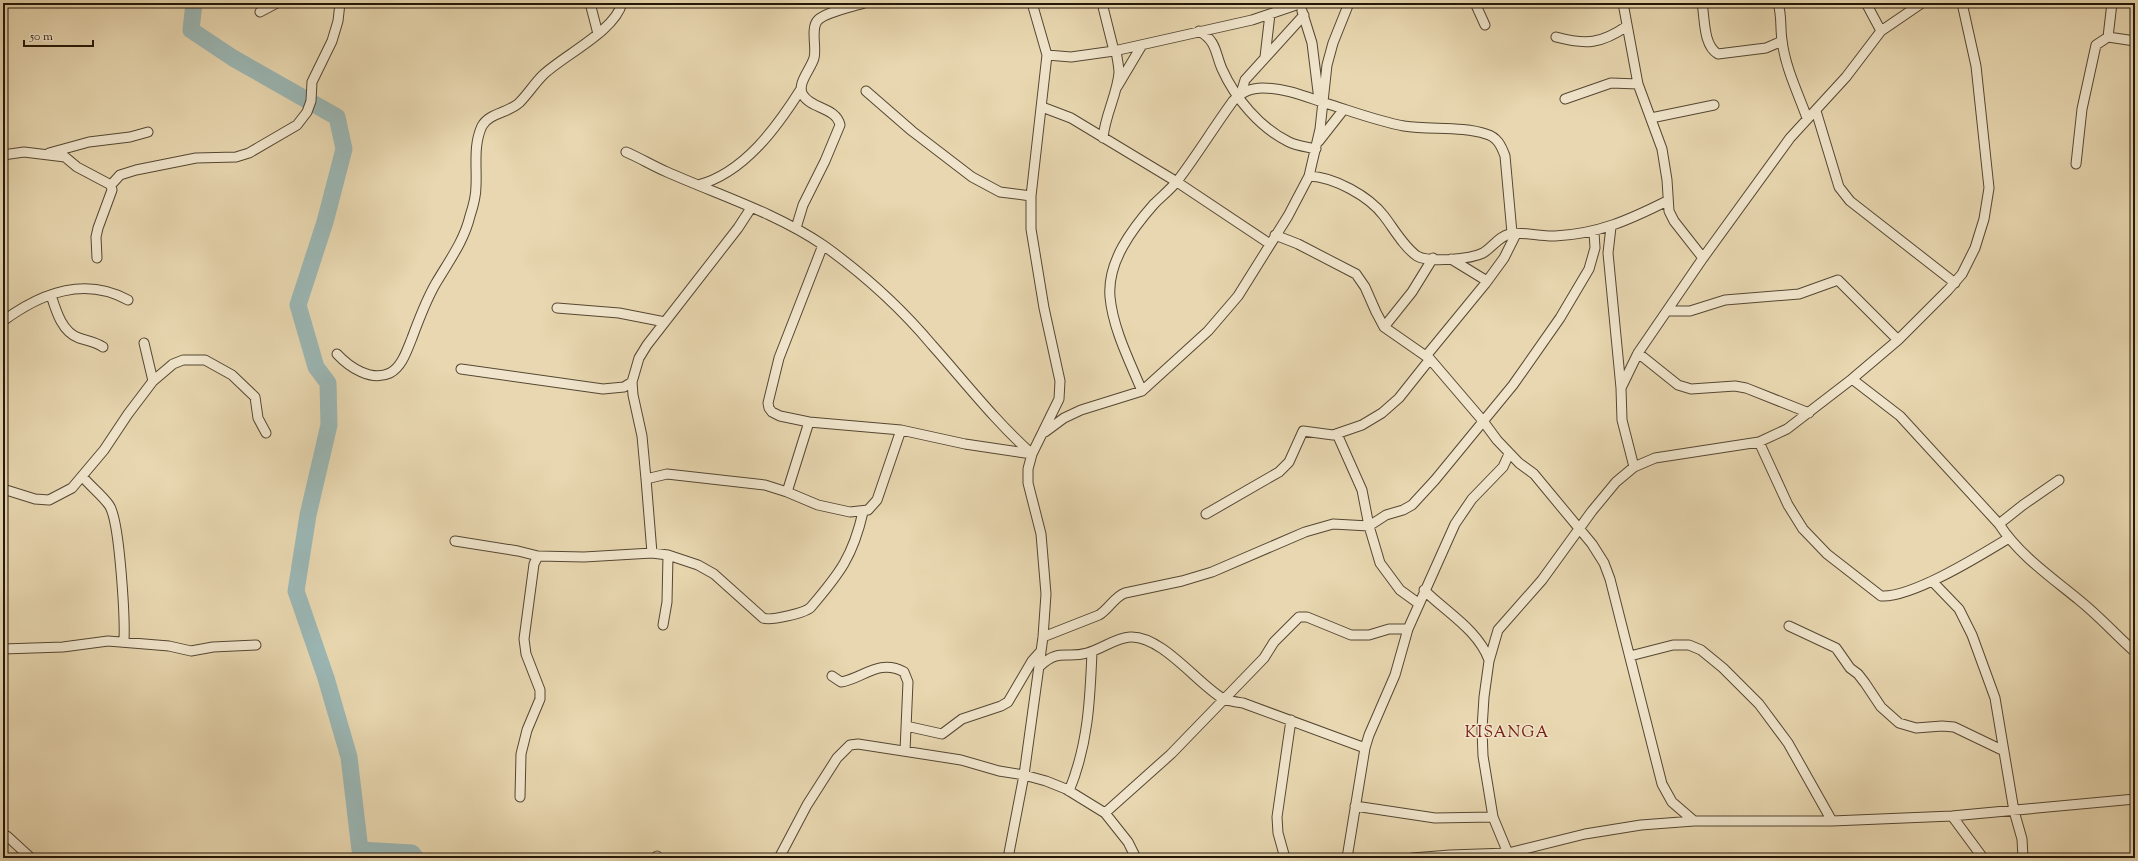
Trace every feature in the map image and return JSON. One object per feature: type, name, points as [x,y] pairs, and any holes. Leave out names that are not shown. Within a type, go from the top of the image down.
[{"type":"street","points":[[260,12],[277,3]]},
{"type":"street","points":[[111,184],[120,175],[136,170],[196,158],[236,158],[249,153],[297,125],[307,112],[311,101],[312,82],[332,41],[338,21],[340,3]]},
{"type":"street","points":[[590,3],[598,34]]},
{"type":"street","points":[[336,354],[353,368],[372,375],[382,376],[391,373],[399,365],[407,352],[427,301],[459,246],[466,230],[476,188],[475,156],[482,126],[489,118],[506,111],[518,103],[542,76],[556,64],[604,31],[621,8],[622,3]]},
{"type":"street","points":[[698,185],[716,178],[755,149],[779,124],[801,89],[814,56],[816,22],[825,16],[864,3]]},
{"type":"street","points":[[1008,858],[1024,775],[1040,666],[1046,594],[1041,534],[1028,483],[1028,470],[1032,454],[1044,433],[1059,399],[1060,381],[1051,345],[1033,252],[1031,229],[1031,196],[1047,55],[1032,3]]},
{"type":"street","points":[[1102,3],[1119,72],[1103,138]]},
{"type":"street","points":[[1047,55],[1070,57],[1115,51],[1252,20],[1270,14],[1288,5],[1301,3],[1312,43],[1321,101]]},
{"type":"street","points":[[1044,433],[1064,418],[1081,410],[1142,392],[1193,346],[1228,308],[1252,275],[1302,192],[1309,176],[1317,146],[1326,65],[1349,3]]},
{"type":"street","points":[[1475,3],[1485,25]]},
{"type":"street","points":[[1623,3],[1638,84],[1662,149],[1667,180],[1667,201],[1669,211],[1674,221],[1703,258]]},
{"type":"street","points":[[1702,3],[1708,44],[1711,50],[1718,54],[1766,48],[1782,41]]},
{"type":"street","points":[[1778,3],[1781,15],[1782,41],[1792,78],[1807,118]]},
{"type":"street","points":[[1866,3],[1880,31]]},
{"type":"street","points":[[1621,388],[1638,353],[1703,258],[1741,208],[1772,162],[1807,118],[1816,111],[1846,77],[1880,31],[1922,3]]},
{"type":"street","points":[[1509,856],[1493,817],[1486,783],[1482,728],[1489,661],[1498,630],[1542,580],[1579,528],[1616,482],[1634,468],[1655,458],[1759,442],[1788,429],[1852,379],[1898,340],[1955,283],[1962,274],[1975,248],[1984,219],[1989,188],[1976,66],[1962,3]]},
{"type":"street","points":[[2108,37],[2112,3]]},
{"type":"street","points":[[1265,57],[1270,14]]},
{"type":"street","points":[[1142,392],[1113,314],[1110,296],[1113,271],[1123,245],[1154,204],[1177,182],[1239,95],[1245,80],[1289,33],[1304,14]]},
{"type":"street","points":[[1556,37],[1579,43],[1588,43],[1602,40],[1614,35],[1627,26]]},
{"type":"street","points":[[1200,31],[1214,44],[1219,62],[1228,82],[1269,130],[1290,143],[1317,146]]},
{"type":"street","points":[[2076,164],[2082,109],[2092,56],[2096,45],[2108,37],[2135,41]]},
{"type":"street","points":[[1116,89],[1142,45]]},
{"type":"street","points":[[1565,99],[1611,82],[1638,84]]},
{"type":"street","points":[[1206,514],[1279,472],[1289,462],[1303,431],[1337,434],[1362,425],[1382,413],[1398,398],[1504,258],[1514,233],[1505,156],[1501,145],[1494,138],[1475,131],[1405,126],[1278,89],[1251,88],[1239,95]]},
{"type":"street","points":[[796,228],[803,205],[825,161],[840,125],[836,116],[803,97],[801,89]]},
{"type":"street","points":[[866,91],[912,131],[985,185],[1000,192],[1031,196]]},
{"type":"street","points":[[1651,118],[1714,105]]},
{"type":"street","points":[[1042,107],[1071,118],[1177,182],[1270,244]]},
{"type":"street","points":[[1317,146],[1344,109]]},
{"type":"street","points":[[1816,111],[1839,188],[1850,201],[1955,283]]},
{"type":"street","points":[[46,154],[76,145],[130,137],[148,132]]},
{"type":"street","points":[[3,155],[24,152],[65,157],[77,167],[111,184]]},
{"type":"street","points":[[626,152],[796,228],[823,245],[885,297],[932,344],[1008,433],[1032,454]]},
{"type":"street","points":[[1309,176],[1322,177],[1364,196],[1378,209],[1410,250],[1422,258],[1451,259],[1470,257],[1481,254],[1504,236],[1514,233],[1554,236],[1594,232],[1611,227],[1667,201]]},
{"type":"street","points":[[97,258],[96,237],[112,190],[111,184]]},
{"type":"street","points":[[652,553],[642,436],[633,394],[632,382],[639,358],[738,228],[751,208]]},
{"type":"street","points":[[1611,227],[1608,253],[1621,388],[1622,420],[1634,468]]},
{"type":"street","points":[[1043,637],[1099,615],[1106,611],[1117,598],[1124,594],[1182,581],[1212,572],[1305,532],[1333,524],[1369,526],[1386,515],[1403,510],[1412,505],[1513,385],[1560,318],[1589,269],[1595,248],[1594,232]]},
{"type":"street","points":[[1275,235],[1298,244],[1356,274],[1367,291],[1384,327],[1428,357],[1509,454],[1534,474],[1579,528],[1604,562],[1630,656],[1662,784],[1672,802],[1694,821]]},
{"type":"street","points":[[823,245],[779,358],[768,408],[776,414],[809,422],[901,430],[965,444],[1032,454]]},
{"type":"street","points":[[1384,327],[1412,292],[1433,258]]},
{"type":"street","points":[[1451,259],[1487,280]]},
{"type":"street","points":[[1668,311],[1690,310],[1725,300],[1793,295],[1838,280],[1898,340]]},
{"type":"street","points":[[3,321],[32,302],[68,290],[89,288],[110,292],[128,300]]},
{"type":"street","points":[[51,295],[68,332],[76,337],[103,347]]},
{"type":"street","points":[[557,308],[619,313],[665,322]]},
{"type":"street","points":[[144,343],[153,381]]},
{"type":"street","points":[[1638,353],[1678,385],[1691,389],[1741,387],[1809,413]]},
{"type":"street","points":[[3,489],[35,499],[49,500],[72,488],[104,450],[128,414],[153,381],[174,364],[183,360],[205,360],[232,375],[255,397],[258,418],[266,433]]},
{"type":"street","points":[[461,370],[603,389],[624,387],[632,382]]},
{"type":"street","points":[[1852,379],[1900,416],[1999,524],[2009,538],[2059,585],[2080,600],[2135,652]]},
{"type":"street","points":[[787,492],[809,422]]},
{"type":"street","points":[[646,479],[667,474],[723,479],[765,485],[787,492],[818,505],[863,512],[871,507],[877,500],[901,430]]},
{"type":"street","points":[[1337,434],[1362,490],[1369,526],[1380,563],[1400,590],[1418,603]]},
{"type":"street","points":[[1759,442],[1788,505],[1803,528],[1827,554],[1875,593],[1881,596],[1888,597],[1932,581],[2009,538]]},
{"type":"street","points":[[1347,858],[1365,748],[1395,674],[1408,629],[1418,603],[1455,524],[1472,499],[1503,467],[1509,454]]},
{"type":"street","points":[[82,476],[110,506],[117,531],[125,616],[124,642]]},
{"type":"street","points":[[1999,524],[2023,504],[2059,480]]},
{"type":"street","points":[[455,541],[518,551],[538,556],[584,556],[652,553],[668,555],[698,565],[714,574],[766,619],[798,614],[811,607],[843,567],[853,547],[863,512]]},
{"type":"street","points":[[663,625],[667,602],[668,555]]},
{"type":"street","points":[[520,797],[521,754],[527,730],[540,699],[540,690],[526,654],[524,639],[534,564],[538,556]]},
{"type":"street","points":[[1932,581],[1959,609],[1972,636],[1995,698],[2014,811],[2022,839],[2023,858]]},
{"type":"street","points":[[1424,590],[1471,632],[1485,649],[1489,661]]},
{"type":"street","points":[[1104,813],[1171,754],[1223,698],[1264,658],[1274,642],[1299,617],[1307,617],[1351,635],[1369,635],[1389,629],[1408,629]]},
{"type":"street","points":[[1789,626],[1836,648],[1847,664],[1865,683],[1881,707],[1899,723],[1916,728],[1942,726],[1954,727],[2004,750]]},
{"type":"street","points":[[1040,666],[1049,658],[1058,654],[1079,655],[1092,652],[1118,639],[1130,637],[1139,638],[1174,657],[1223,698],[1291,720],[1365,748]]},
{"type":"street","points":[[3,649],[63,647],[108,640],[169,646],[191,651],[213,647],[256,645]]},
{"type":"street","points":[[1630,656],[1673,645],[1689,645],[1701,650],[1724,668],[1759,704],[1788,743],[1832,821]]},
{"type":"street","points":[[906,726],[942,734],[962,719],[1001,706],[1014,695],[1032,661],[1041,651]]},
{"type":"street","points":[[1068,791],[1082,751],[1091,697],[1092,652]]},
{"type":"street","points":[[832,676],[841,682],[869,670],[892,668],[904,672],[908,682],[905,751]]},
{"type":"street","points":[[1285,858],[1278,833],[1277,817],[1291,720]]},
{"type":"street","points":[[779,858],[807,805],[844,750],[850,745],[858,744],[961,760],[999,771],[1024,775],[1046,781],[1068,791],[1104,813],[1128,842],[1136,858]]},
{"type":"street","points":[[1412,858],[1450,854],[1509,856],[1585,834],[1642,825],[1694,821],[1832,821],[1952,816],[2135,799]]},
{"type":"street","points":[[1355,806],[1436,818],[1493,817]]},
{"type":"street","points":[[1952,816],[1983,858]]},
{"type":"street","points":[[3,834],[12,840],[31,858]]},
{"type":"waterway","points":[[194,3],[191,30],[233,58],[337,117],[344,149],[325,222],[298,305],[316,367],[328,383],[329,425],[308,515],[296,591],[326,678],[349,757],[360,850],[412,853],[416,858]]},
{"type":"district","name":"KISANGA","points":[[1507,731]]}]
